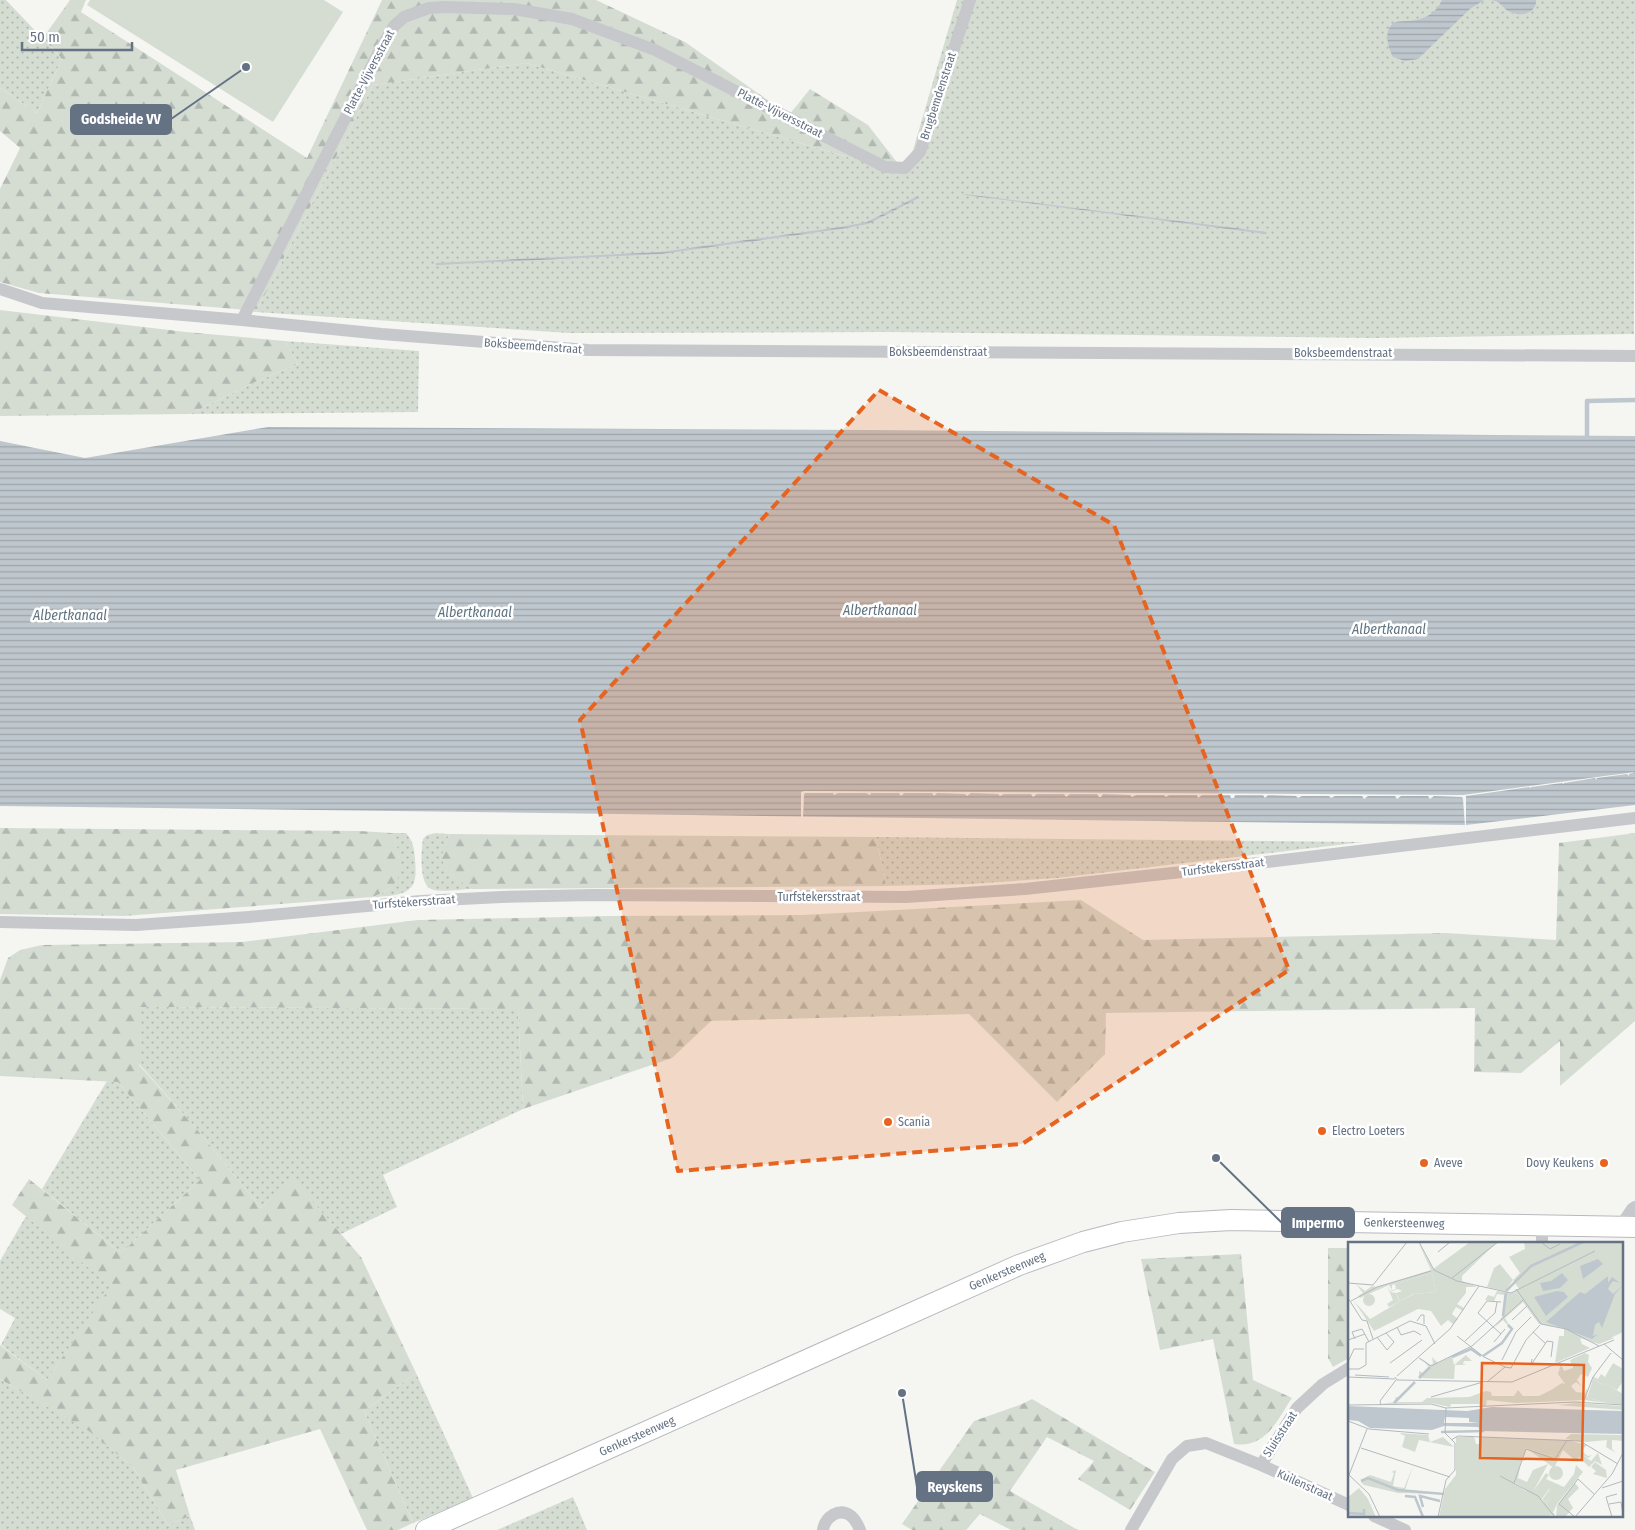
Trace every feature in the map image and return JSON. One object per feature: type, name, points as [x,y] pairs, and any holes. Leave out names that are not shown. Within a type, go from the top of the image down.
[{"type":"main road","name":"Genkersteenweg","points":[[426,1530],[1019,1265],[1083,1242],[1155,1226],[1231,1220],[1542,1235],[1628,1227]]},
{"type":"street","name":"Brugbemdenstraat","points":[[885,167],[905,168],[920,152],[970,0]]},
{"type":"street","name":"Platte-Vijversstraat","points":[[242,320],[381,48],[394,26],[404,16],[416,11],[445,6],[514,10],[572,18],[655,50],[885,167]]},
{"type":"street","points":[[0,289],[42,303],[242,320]]},
{"type":"street","name":"Boksbeemdenstraat","points":[[242,320],[382,334],[588,350],[1635,356]]},
{"type":"street","name":"Turfstekersstraat","points":[[1,924],[136,925],[249,917],[421,901],[502,897],[593,895],[916,897],[1025,889],[1200,870],[1635,818]]},
{"type":"street","points":[[1628,1227],[1632,1209],[1635,1207]]},
{"type":"street","name":"Sluisstraat","points":[[1131,1530],[1172,1459],[1187,1446],[1206,1443],[1261,1465],[1296,1408],[1323,1384],[1348,1369]]},
{"type":"street","name":"Kuilenstraat","points":[[1261,1465],[1348,1505]]},
{"type":"street","points":[[823,1530],[826,1520],[839,1513],[852,1517],[860,1530]]},
{"type":"street","points":[[1378,1518],[1405,1530]]},
{"type":"highlighted area","points":[[879,390],[1114,525],[1289,970],[1022,1144],[678,1171],[580,720]]},
{"type":"green space","points":[[0,0],[6,0],[62,59],[37,113],[0,88]]},
{"type":"green space","points":[[70,0],[86,0],[81,12],[307,158],[382,0],[596,0],[685,42],[789,115],[810,89],[868,125],[906,174],[526,63],[373,85],[256,312],[39,293],[0,282],[0,189],[20,148],[0,131],[0,88],[37,113],[62,59],[43,38]]},
{"type":"green space","points":[[90,0],[324,0],[343,12],[273,122],[87,5]]},
{"type":"green space","points":[[957,0],[1635,0],[1634,334],[1372,338],[888,332],[569,333],[256,312],[373,85],[526,63],[906,174]]},
{"type":"green space","points":[[0,310],[186,332],[285,341],[298,364],[255,382],[190,414],[0,416]]},
{"type":"green space","points":[[285,341],[419,351],[418,412],[190,414],[255,382],[298,364]]},
{"type":"green space","points":[[0,828],[359,831],[392,833],[399,854],[400,869],[396,882],[386,891],[373,897],[124,916],[0,914]]},
{"type":"green space","points":[[392,833],[406,833],[413,845],[416,870],[415,879],[407,891],[390,896],[373,897],[390,888],[400,868],[399,854]]},
{"type":"green space","points":[[436,833],[449,834],[442,857],[451,874],[472,889],[440,891],[427,886],[424,881],[422,867],[423,839],[427,835]]},
{"type":"green space","points":[[1635,833],[1635,1021],[1560,1086],[1560,1041],[1521,1073],[1474,1072],[1475,1008],[1106,1013],[1105,1054],[1057,1102],[969,1014],[711,1021],[672,1058],[523,1109],[518,1009],[139,1007],[139,1065],[195,1127],[261,1208],[292,1178],[361,1257],[416,1373],[364,1411],[413,1523],[398,1530],[367,1530],[320,1429],[176,1470],[190,1516],[168,1525],[133,1467],[89,1431],[0,1379],[0,1345],[47,1380],[111,1286],[12,1205],[29,1179],[121,1253],[200,1180],[118,1082],[0,1076],[0,980],[8,958],[20,950],[42,945],[242,942],[418,920],[802,915],[1081,900],[1143,940],[1446,933],[1556,940],[1559,843]]},
{"type":"green space","points":[[449,834],[876,837],[886,886],[472,889],[449,872],[443,863],[443,852]]},
{"type":"green space","points":[[876,837],[1363,842],[1057,878],[971,884],[886,886]]},
{"type":"green space","points":[[139,1007],[518,1009],[523,1109],[383,1175],[397,1207],[341,1234],[292,1179],[261,1208],[195,1127],[139,1064]]},
{"type":"green space","points":[[107,1081],[118,1082],[200,1180],[121,1253],[42,1189]]},
{"type":"green space","points":[[26,1216],[112,1286],[47,1380],[1,1345],[15,1318],[0,1309],[0,1261]]},
{"type":"green space","points":[[1328,1248],[1348,1248],[1348,1359],[1333,1367],[1328,1358]]},
{"type":"green space","points":[[1241,1254],[1253,1380],[1292,1398],[1275,1424],[1262,1437],[1254,1442],[1234,1444],[1213,1339],[1160,1350],[1141,1259]]},
{"type":"green space","points":[[416,1373],[473,1498],[413,1523],[364,1411]]},
{"type":"green space","points":[[0,1379],[90,1431],[133,1467],[168,1525],[190,1516],[195,1530],[0,1530]]},
{"type":"green space","points":[[1032,1399],[1155,1472],[1130,1510],[1078,1479],[1094,1461],[1047,1437],[1010,1491],[1078,1530],[1011,1530],[980,1514],[966,1530],[912,1530],[902,1524],[974,1421]]},
{"type":"green space","points":[[573,1497],[587,1530],[497,1530]]},
{"type":"water","points":[[1442,0],[1484,0],[1470,9],[1418,59],[1405,61],[1393,57],[1387,38],[1392,25],[1397,22],[1428,16]]},
{"type":"water","points":[[1493,0],[1536,0],[1530,12],[1522,14],[1512,13]]},
{"type":"water","points":[[965,194],[1267,232],[1266,234]]},
{"type":"water","points":[[918,196],[919,198],[868,224],[841,229],[661,254],[436,265],[436,263],[661,252],[840,227],[867,222]]},
{"type":"water","name":"Albertkanaal","points":[[268,427],[1635,436],[1635,805],[1466,825],[0,806],[0,441],[85,458]]},
{"type":"pier","points":[[1635,772],[1629,774],[1629,776],[1627,774],[1597,778],[1596,780],[1595,778],[1564,784],[1466,796],[1466,827],[1462,797],[1434,796],[1430,799],[1428,796],[1401,796],[1397,799],[1395,796],[1368,796],[1364,799],[1362,796],[1335,796],[1331,798],[1329,796],[1302,796],[1298,798],[1296,796],[1268,795],[1265,798],[1263,795],[1235,795],[1234,798],[1231,798],[1230,795],[1202,795],[1198,798],[1197,795],[1169,795],[1166,797],[1164,795],[1136,795],[1132,797],[1130,795],[1103,794],[1099,797],[1097,794],[1070,794],[1066,797],[1064,794],[1037,794],[1033,797],[1031,794],[1004,794],[1000,796],[998,794],[971,793],[967,796],[965,794],[937,793],[934,796],[932,793],[904,793],[901,796],[899,793],[871,793],[870,795],[866,793],[838,793],[834,795],[833,793],[805,793],[803,819],[801,819],[801,792],[804,791],[1463,795]]},
{"type":"waterway","points":[[1587,436],[1587,401],[1635,400]]},
{"type":"place","name":"Godsheide VV","points":[[246,67]]},
{"type":"place","name":"Scania","points":[[888,1122]]},
{"type":"place","name":"Electro Loeters","points":[[1322,1131]]},
{"type":"place","name":"Impermo","points":[[1216,1158]]},
{"type":"place","name":"Aveve","points":[[1424,1163]]},
{"type":"place","name":"Dovy Keukens","points":[[1604,1163]]},
{"type":"place","name":"Reyskens","points":[[902,1393]]}]
